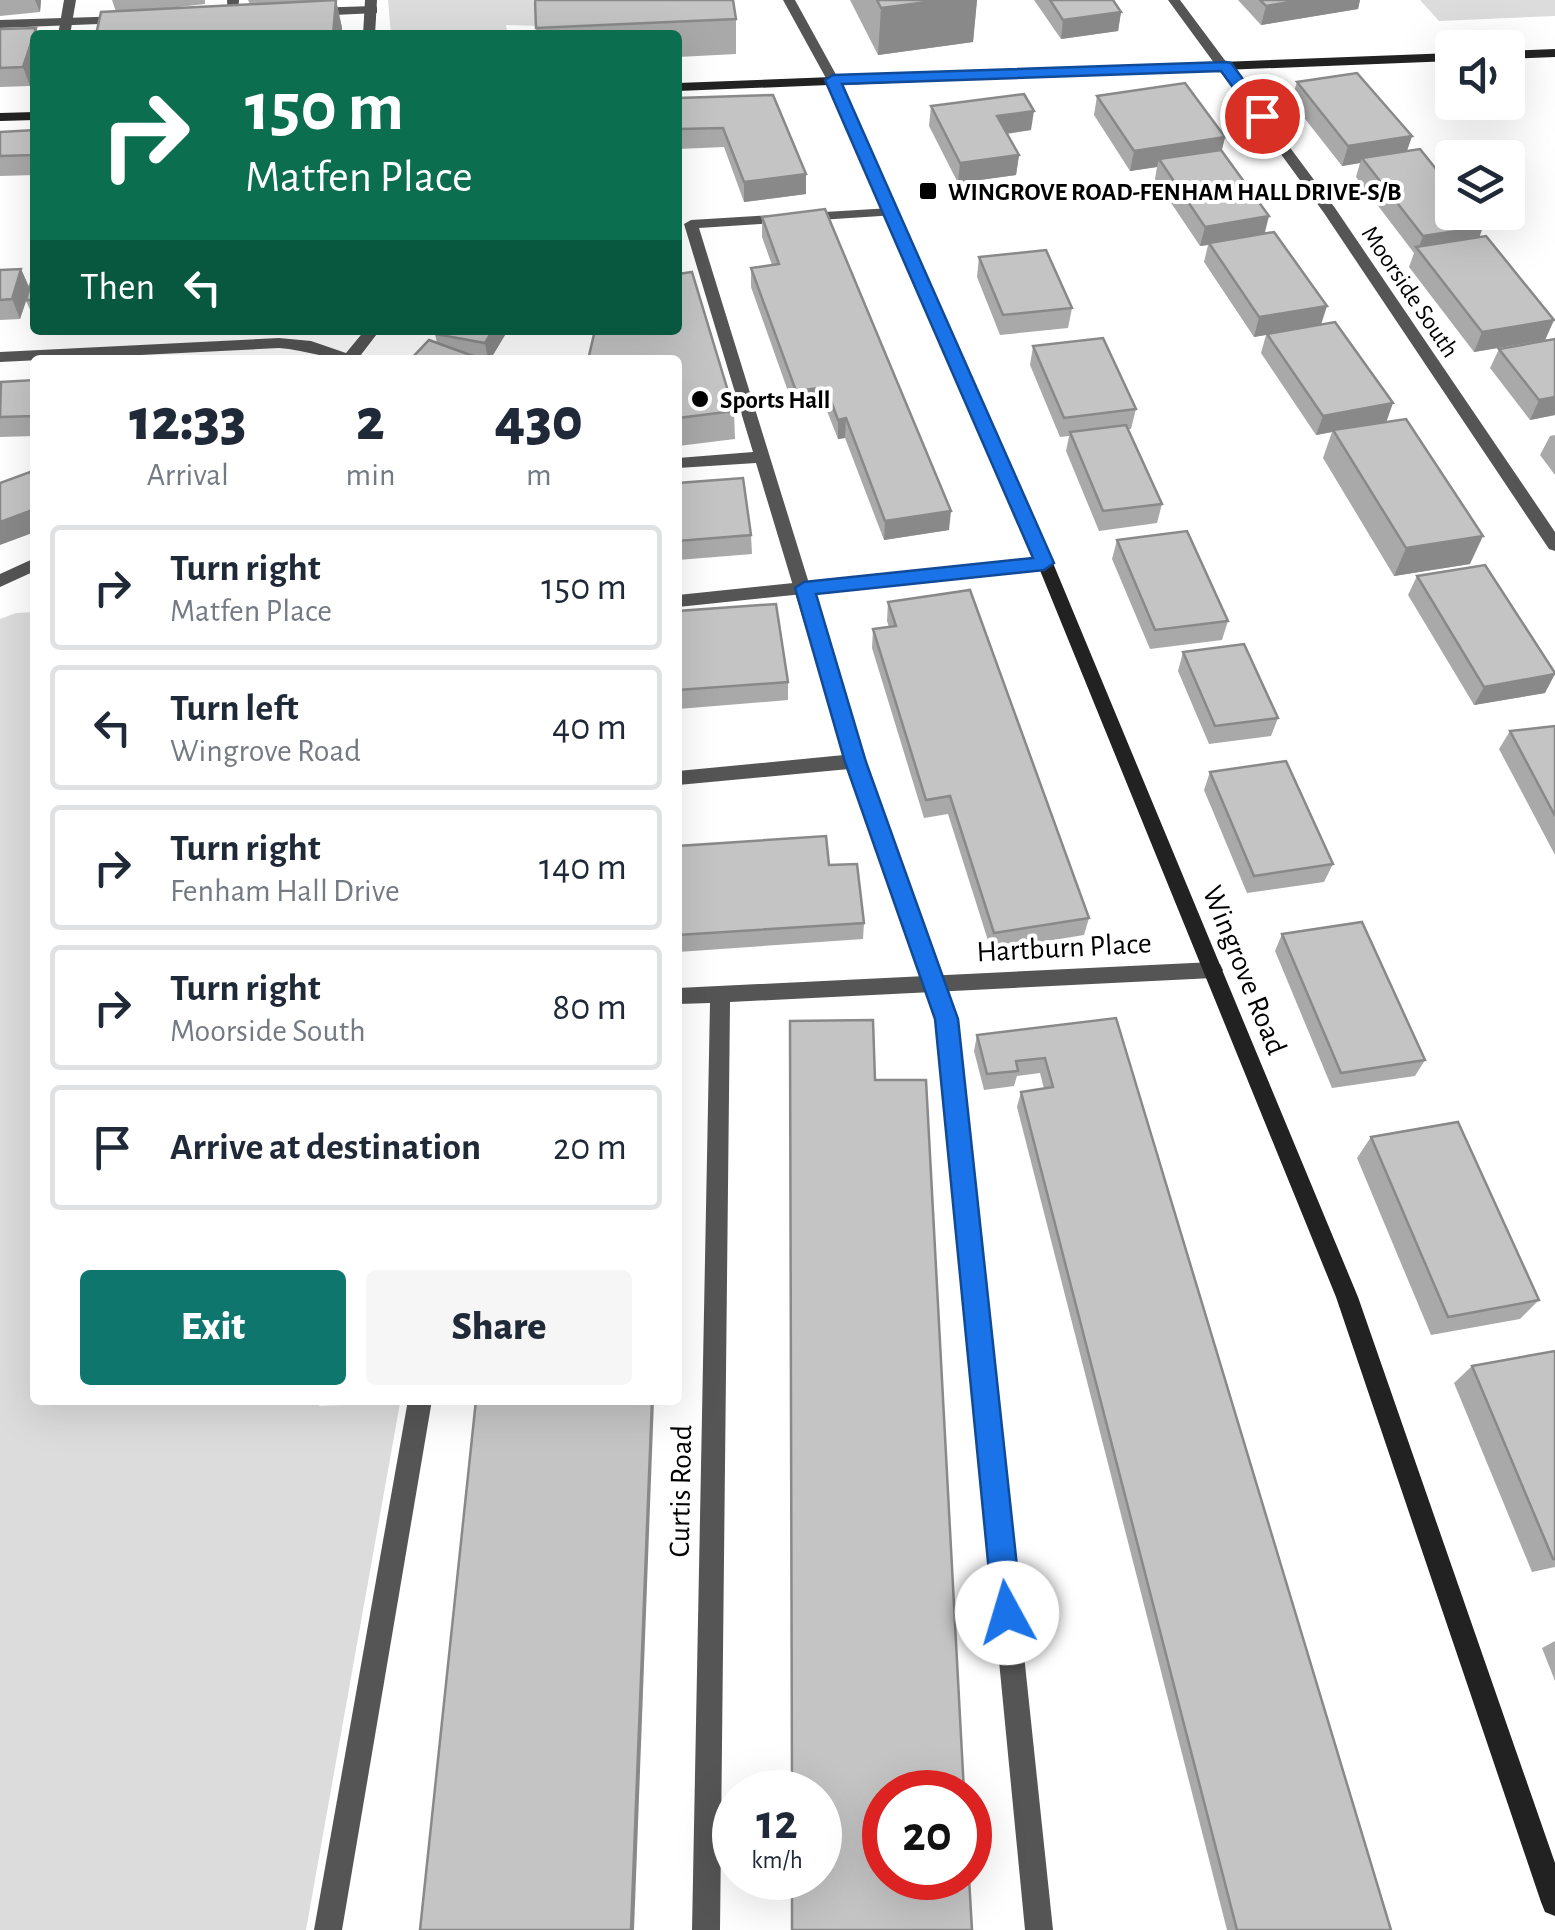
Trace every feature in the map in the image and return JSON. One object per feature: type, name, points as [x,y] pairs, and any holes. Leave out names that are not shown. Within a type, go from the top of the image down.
[{"type":"street","points":[[66,28],[70,0]]},
{"type":"street","points":[[233,0],[234,15]]},
{"type":"street","points":[[789,0],[833,80]]},
{"type":"street","name":"Moorside South","points":[[1174,0],[1330,211],[1555,545]]},
{"type":"street","points":[[294,13],[372,5],[370,30]]},
{"type":"street","points":[[216,16],[254,14]]},
{"type":"street","points":[[0,24],[66,28],[142,19]]},
{"type":"street","points":[[1525,54],[1555,53]]},
{"type":"street","points":[[682,87],[1435,58]]},
{"type":"street","name":"Wingrove Road","points":[[833,80],[1044,563],[1347,1296],[1555,1902]]},
{"type":"street","points":[[0,117],[30,116]]},
{"type":"street","points":[[891,212],[684,224],[804,588],[855,762],[946,1019],[1040,1930]]},
{"type":"street","points":[[352,355],[369,335]]},
{"type":"street","points":[[40,355],[279,343],[310,346],[337,355]]},
{"type":"street","points":[[0,357],[30,355]]},
{"type":"street","points":[[682,463],[762,457]]},
{"type":"street","points":[[682,601],[1044,563]]},
{"type":"street","points":[[0,581],[30,566]]},
{"type":"street","points":[[682,778],[855,762]]},
{"type":"street","name":"Hartburn Place","points":[[682,996],[1213,970]]},
{"type":"street","name":"Curtis Road","points":[[706,1930],[720,994]]},
{"type":"street","points":[[328,1930],[419,1405]]},
{"type":"shaded area","points":[[388,0],[533,0],[539,26],[506,25],[507,30],[391,30]]},
{"type":"shaded area","points":[[1420,0],[1555,0],[1555,16],[1439,21]]},
{"type":"shaded area","points":[[30,612],[30,1405],[400,1405],[306,1930],[0,1930],[0,619]]},
{"type":"building","points":[[336,0],[333,30],[97,30],[101,12]]},
{"type":"building","points":[[535,0],[733,0],[736,19],[536,28]]},
{"type":"building","points":[[877,0],[942,0],[881,8]]},
{"type":"building","points":[[1050,0],[1113,0],[1121,12],[1063,20]]},
{"type":"building","points":[[1260,0],[1302,0],[1266,6]]},
{"type":"building","points":[[36,28],[30,30],[23,67],[0,68],[0,29]]},
{"type":"building","points":[[1357,73],[1412,136],[1348,146],[1297,82]]},
{"type":"building","points":[[1185,83],[1225,137],[1134,151],[1097,96]]},
{"type":"building","points":[[1024,94],[1034,111],[997,116],[1019,155],[960,163],[931,106]]},
{"type":"building","points":[[773,95],[806,174],[744,182],[723,128],[682,129],[682,98]]},
{"type":"building","points":[[30,130],[30,155],[0,156],[0,132]]},
{"type":"building","points":[[1420,149],[1435,168],[1435,230],[1463,230],[1423,236],[1362,158]]},
{"type":"building","points":[[1221,150],[1269,216],[1205,227],[1159,159]]},
{"type":"building","points":[[825,209],[951,511],[885,521],[846,418],[838,420],[826,387],[796,391],[751,268],[779,264],[762,217]]},
{"type":"building","points":[[1274,232],[1327,306],[1259,317],[1209,243]]},
{"type":"building","points":[[1486,236],[1554,320],[1482,332],[1416,247]]},
{"type":"building","points":[[1046,250],[1072,308],[1003,315],[979,257]]},
{"type":"building","points":[[21,269],[12,299],[0,300],[0,270]]},
{"type":"building","name":"Sports Hall","points":[[692,272],[734,411],[682,418],[682,355],[589,355],[594,335],[682,335],[682,273]]},
{"type":"building","points":[[1335,322],[1393,403],[1323,416],[1267,334]]},
{"type":"building","points":[[441,335],[490,335],[485,343]]},
{"type":"building","points":[[1103,338],[1136,409],[1064,418],[1033,346]]},
{"type":"building","points":[[1555,339],[1555,397],[1539,400],[1499,349]]},
{"type":"building","points":[[429,340],[470,355],[415,355]]},
{"type":"building","points":[[30,380],[30,416],[0,417],[1,382]]},
{"type":"building","points":[[1406,419],[1483,536],[1406,548],[1333,430]]},
{"type":"building","points":[[1126,425],[1162,504],[1103,511],[1070,432]]},
{"type":"building","points":[[30,472],[30,511],[0,522],[0,483]]},
{"type":"building","points":[[743,478],[751,535],[682,541],[682,483]]},
{"type":"building","points":[[1187,531],[1228,621],[1155,630],[1117,540]]},
{"type":"building","points":[[1485,565],[1555,674],[1484,687],[1417,576]]},
{"type":"building","points":[[970,590],[1089,918],[994,933],[950,796],[926,800],[873,629],[896,626],[888,602]]},
{"type":"building","points":[[776,604],[788,682],[682,690],[682,611]]},
{"type":"building","points":[[1244,644],[1278,718],[1215,726],[1183,652]]},
{"type":"building","points":[[1555,726],[1555,816],[1510,731]]},
{"type":"building","points":[[1286,761],[1333,864],[1254,876],[1210,772]]},
{"type":"building","points":[[826,836],[829,865],[857,864],[864,923],[682,935],[682,846]]},
{"type":"building","points":[[1362,922],[1425,1060],[1341,1073],[1282,934]]},
{"type":"building","points":[[1116,1018],[1391,1930],[1237,1930],[1021,1092],[1053,1087],[1045,1058],[1016,1061],[1018,1071],[987,1074],[977,1035]]},
{"type":"building","points":[[873,1020],[875,1080],[926,1080],[963,1770],[862,1770],[862,1900],[970,1900],[972,1930],[792,1930],[792,1900],[842,1900],[842,1770],[792,1770],[790,1021]]},
{"type":"building","points":[[1458,1122],[1539,1300],[1448,1317],[1371,1137]]},
{"type":"building","points":[[1555,1351],[1555,1559],[1553,1559],[1472,1366]]},
{"type":"building","points":[[475,1405],[652,1405],[631,1930],[420,1930]]},
{"type":"place","name":"WINGROVE ROAD-FENHAM HALL DRIVE-S/B","points":[[928,191]]},
{"type":"place","name":"Sports Hall","points":[[700,399]]},
{"type":"route","points":[[1007,1613],[946,1019],[855,762],[804,588],[1044,563],[833,80],[1226,66],[1262,116]]}]
